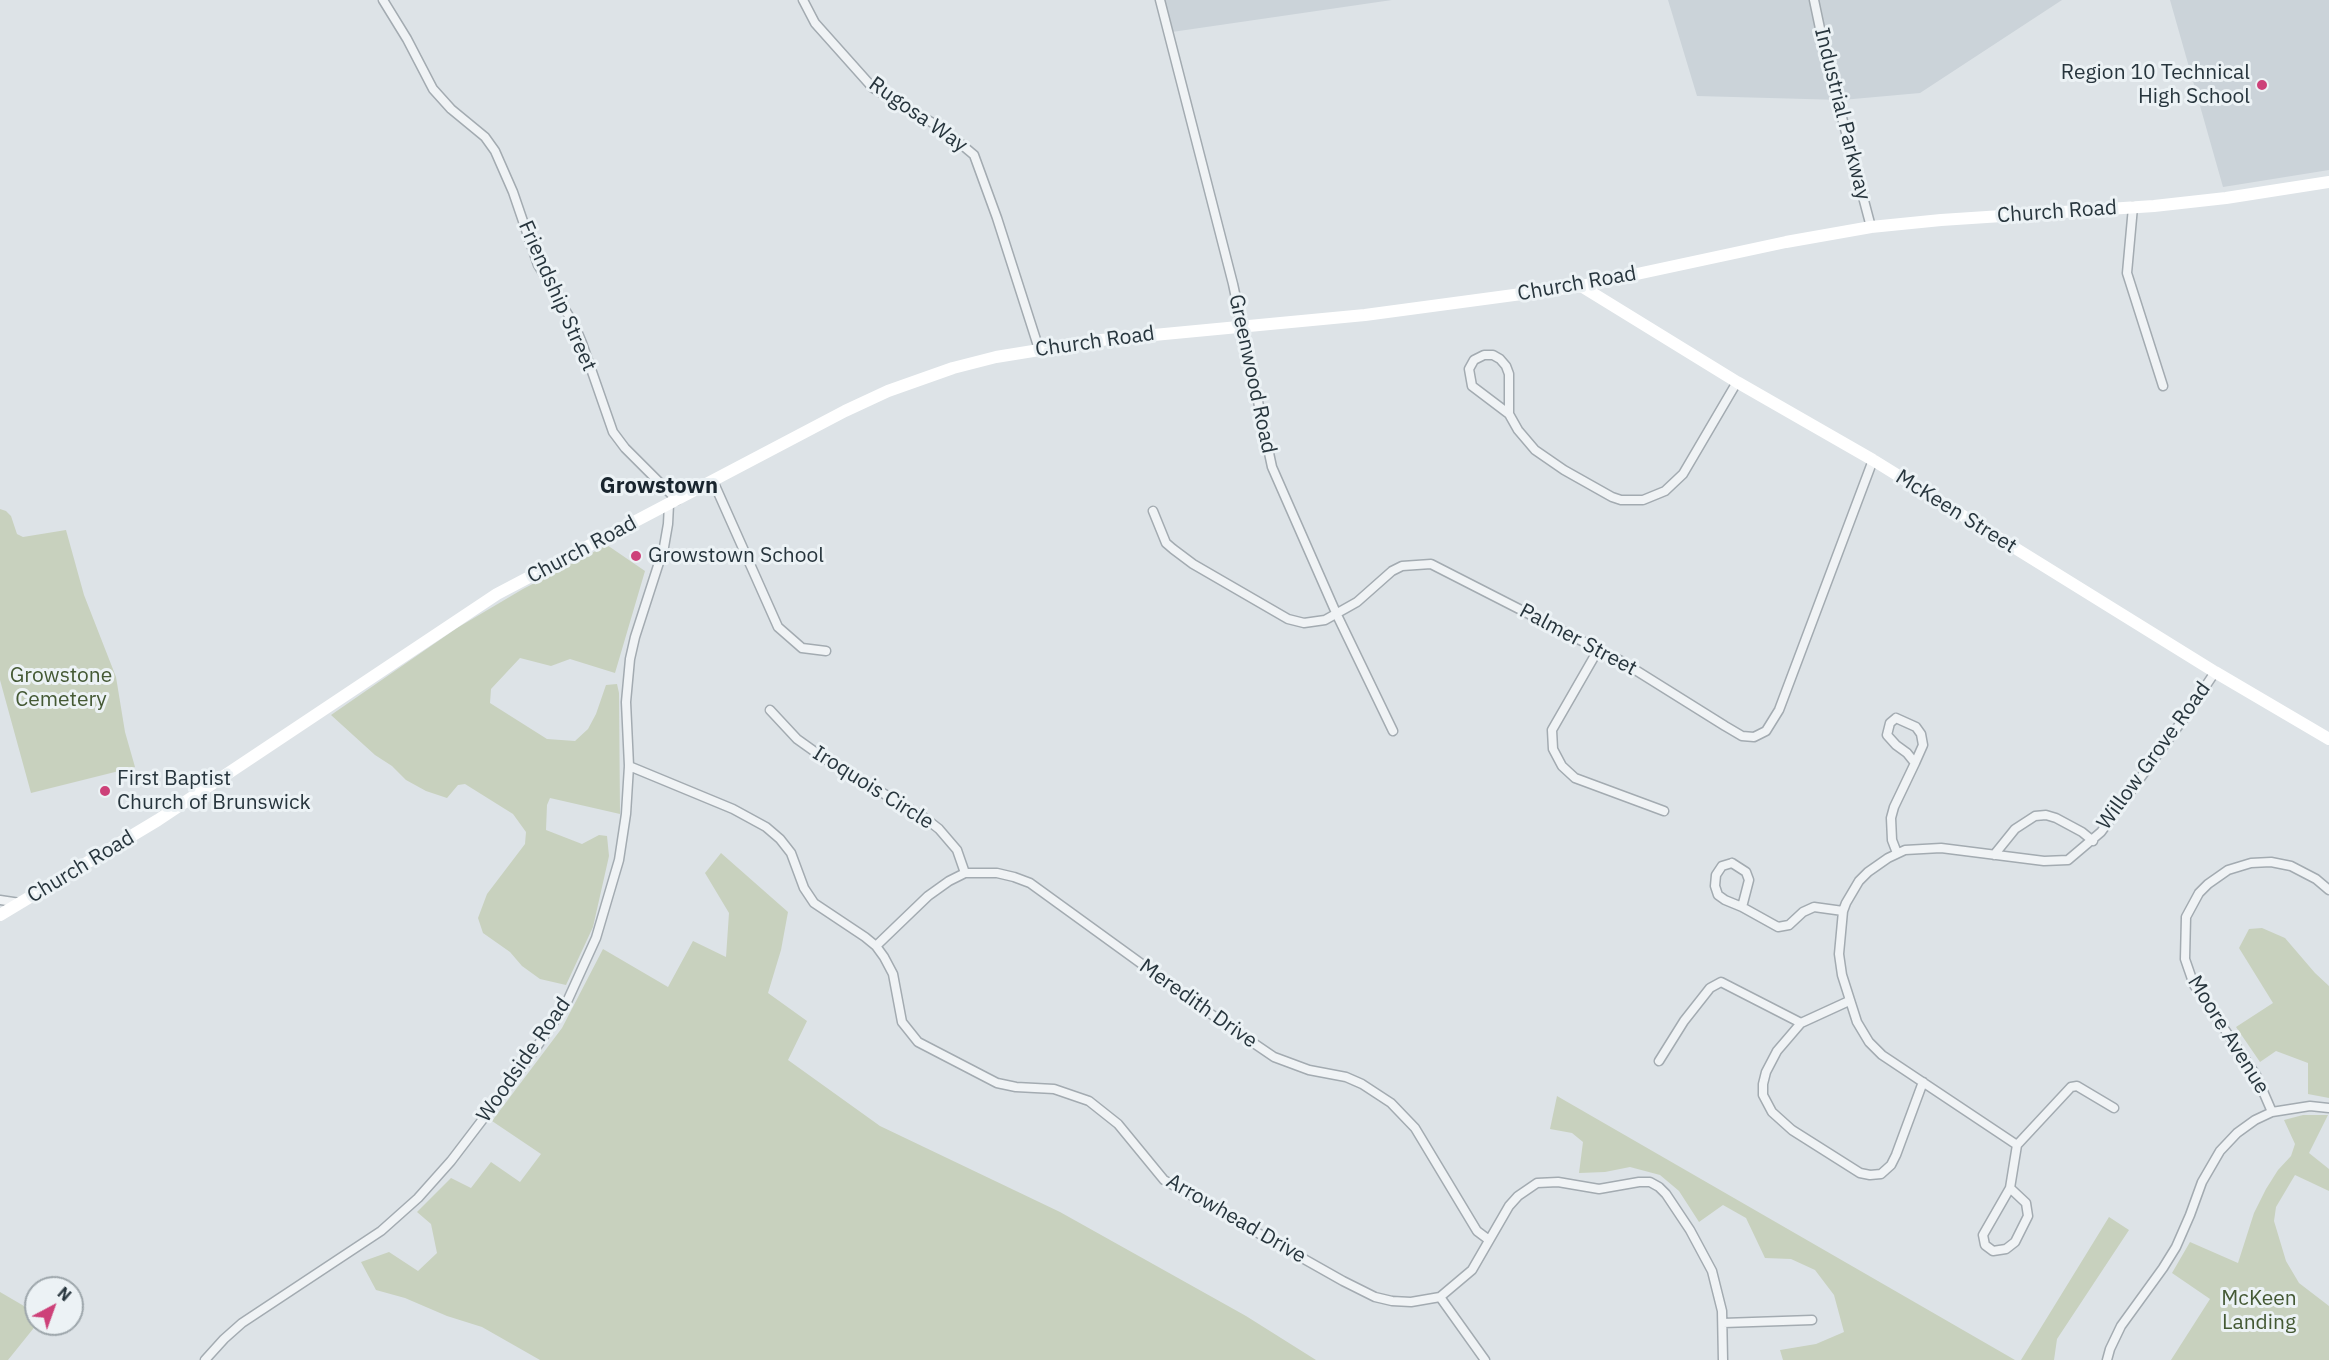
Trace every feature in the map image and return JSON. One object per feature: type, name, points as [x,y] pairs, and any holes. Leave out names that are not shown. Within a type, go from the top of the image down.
[{"type":"street","name":"Friendship Street","points":[[383,0],[407,39],[433,89],[451,110],[485,137],[495,151],[513,192],[538,265],[575,326],[613,432],[673,502]]},
{"type":"street","name":"Rugosa Way","points":[[803,0],[815,23],[873,88],[943,129],[974,155],[1039,349]]},
{"type":"street","name":"Greenwood Road","points":[[1160,0],[1242,326],[1272,467],[1337,615],[1393,730]]},
{"type":"street","name":"Industrial Parkway","points":[[1814,0],[1826,57],[1870,227]]},
{"type":"street","name":"Church Road","points":[[0,915],[158,820],[476,607],[845,411],[953,368],[1039,349],[1101,340],[1365,315],[1581,286],[1786,242],[1870,227],[1941,219],[2133,207],[2226,198],[2329,182]]},
{"type":"street","points":[[2133,207],[2127,273],[2163,386]]},
{"type":"street","name":"McKeen Street","points":[[1581,286],[1737,382],[1873,460],[2215,672],[2329,739]]},
{"type":"street","points":[[1509,414],[1509,374],[1506,366],[1493,355],[1474,360],[1469,369],[1472,386],[1509,414],[1518,430],[1535,450],[1564,470],[1612,497],[1621,500],[1643,500],[1665,491],[1683,474],[1737,382]]},
{"type":"street","name":"Palmer Street","points":[[1153,511],[1166,543],[1173,549],[1193,564],[1288,619],[1304,623],[1322,621],[1337,615],[1357,602],[1392,571],[1402,566],[1431,564],[1657,682],[1742,736],[1754,737],[1766,732],[1779,710],[1873,460]]},
{"type":"street","points":[[714,481],[778,627],[802,648],[826,651]]},
{"type":"street","name":"Woodside Road","points":[[205,1360],[224,1339],[261,1309],[381,1231],[400,1216],[451,1161],[548,1032],[577,982],[604,916],[623,837],[629,766],[626,702],[630,659],[634,637],[664,547],[673,502]]},
{"type":"street","points":[[1598,650],[1552,730],[1553,749],[1562,766],[1575,778],[1664,811]]},
{"type":"street","name":"Willow Grove Road","points":[[2017,1144],[1882,1055],[1869,1042],[1857,1022],[1849,1001],[1839,954],[1843,911],[1849,896],[1859,881],[1878,865],[1897,853],[1916,849],[1941,848],[2061,861],[2077,854],[2093,841],[2187,714],[2215,672]]},
{"type":"street","name":"Iroquois Circle","points":[[770,710],[797,739],[825,759],[925,818],[939,829],[957,850],[965,873]]},
{"type":"street","points":[[1897,853],[1892,840],[1891,818],[1923,745],[1922,734],[1916,727],[1901,719],[1892,720],[1887,735],[1915,763]]},
{"type":"street","name":"Arrowhead Drive","points":[[629,766],[700,794],[766,827],[791,853],[804,888],[814,903],[876,946],[890,965],[902,1022],[918,1042],[997,1083],[1016,1087],[1054,1089],[1089,1101],[1118,1124],[1164,1180],[1359,1290],[1392,1301],[1420,1301],[1440,1297]]},
{"type":"street","name":"Willow Grove Road","points":[[1994,855],[2015,830],[2035,816],[2046,815],[2056,818],[2082,832],[2093,841]]},
{"type":"street","name":"Moore Avenue","points":[[2272,1112],[2256,1075],[2204,1001],[2191,977],[2184,948],[2186,917],[2199,893],[2208,884],[2228,870],[2251,863],[2271,862],[2291,866],[2316,879],[2329,890]]},
{"type":"street","points":[[1742,907],[1749,880],[1746,872],[1732,863],[1722,866],[1716,875],[1715,886],[1718,895],[1778,927],[1789,924],[1803,912],[1814,907],[1843,911]]},
{"type":"street","points":[[876,946],[928,896],[965,873]]},
{"type":"street","name":"Meredith Drive","points":[[965,873],[997,873],[1030,883],[1208,1012],[1274,1056],[1309,1070],[1346,1077],[1377,1092],[1403,1114],[1415,1128],[1477,1231],[1489,1240]]},
{"type":"street","points":[[0,900],[20,903]]},
{"type":"street","points":[[1659,1061],[1684,1021],[1716,984],[1721,982],[1801,1023]]},
{"type":"street","points":[[1849,1001],[1801,1023],[1777,1051],[1766,1072],[1763,1084],[1767,1105],[1778,1119],[1791,1130],[1860,1173],[1870,1176],[1881,1174],[1891,1166],[1923,1082]]},
{"type":"street","points":[[2010,1188],[2026,1203],[2028,1216],[2015,1242],[2006,1249],[1993,1251],[1985,1245],[1983,1235],[2010,1188],[2017,1144],[2071,1087],[2077,1086],[2114,1108]]},
{"type":"street","points":[[2107,1360],[2121,1326],[2176,1247],[2202,1182],[2213,1161],[2237,1133],[2255,1120],[2272,1112],[2310,1106],[2329,1108]]},
{"type":"street","points":[[1485,1360],[1440,1297],[1472,1270],[1513,1200],[1537,1183],[1558,1182],[1599,1189],[1650,1182],[1666,1194],[1708,1262],[1718,1291],[1723,1323],[1723,1360]]},
{"type":"street","points":[[1723,1323],[1812,1320]]},
{"type":"shaded area","points":[[1164,0],[1392,0],[1172,32]]},
{"type":"shaded area","points":[[1668,0],[2062,0],[1920,93],[1842,100],[1697,96]]},
{"type":"shaded area","name":"Region 10 Technical High School","points":[[2170,0],[2329,0],[2329,170],[2223,187]]},
{"type":"green space","name":"Growstone Cemetery","points":[[0,509],[11,516],[17,534],[23,537],[66,530],[84,595],[116,677],[125,732],[135,767],[31,793],[0,680]]},
{"type":"green space","points":[[607,545],[645,571],[615,673],[570,659],[551,666],[520,658],[491,689],[490,703],[547,739],[575,741],[588,729],[606,685],[617,684],[620,814],[550,798],[547,805],[546,830],[582,844],[599,835],[607,836],[609,856],[593,927],[566,985],[540,979],[522,966],[510,952],[483,933],[478,918],[487,894],[525,844],[526,832],[513,814],[465,784],[458,785],[447,798],[426,791],[406,780],[331,715],[457,628],[523,589]]},
{"type":"green space","points":[[721,853],[788,912],[781,950],[768,993],[807,1021],[788,1060],[880,1126],[1060,1212],[1246,1316],[1316,1360],[540,1360],[482,1327],[447,1316],[405,1298],[376,1290],[361,1262],[389,1252],[418,1271],[437,1253],[431,1224],[417,1212],[451,1178],[471,1188],[491,1162],[520,1182],[541,1154],[492,1121],[562,1028],[603,949],[668,987],[693,941],[726,957],[729,913],[705,873]]},
{"type":"green space","points":[[2262,928],[2285,938],[2329,986],[2329,1098],[2308,1094],[2308,1063],[2276,1051],[2260,1062],[2236,1027],[2273,1003],[2239,948],[2249,929]]},
{"type":"green space","points":[[1557,1096],[2015,1360],[1783,1360],[1780,1350],[1816,1344],[1844,1332],[1834,1295],[1815,1270],[1791,1259],[1765,1258],[1746,1218],[1723,1205],[1699,1222],[1679,1191],[1660,1175],[1630,1167],[1605,1172],[1579,1173],[1583,1142],[1572,1133],[1550,1129]]},
{"type":"green space","name":"McKeen Landing","points":[[2303,1115],[2328,1115],[2309,1153],[2329,1169],[2329,1191],[2295,1175],[2276,1207],[2274,1221],[2286,1261],[2299,1283],[2329,1306],[2329,1360],[2171,1360],[2210,1299],[2172,1273],[2190,1242],[2238,1263],[2254,1213],[2278,1170],[2291,1156],[2295,1144],[2284,1120]]},
{"type":"green space","points":[[2109,1217],[2129,1230],[2057,1339],[2054,1360],[2021,1360]]},
{"type":"green space","points":[[0,1292],[24,1306],[24,1336],[27,1336],[8,1360],[0,1360]]},
{"type":"place","name":"Region 10 Technical High School","points":[[2262,85]]},
{"type":"place","name":"Growstown School","points":[[636,556]]},
{"type":"place","name":"First Baptist Church of Brunswick","points":[[105,791]]},
{"type":"district","name":"Growstown","points":[[659,487]]}]
